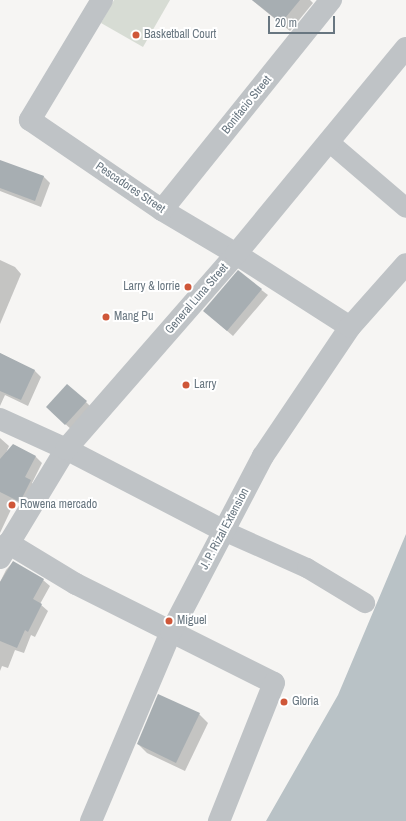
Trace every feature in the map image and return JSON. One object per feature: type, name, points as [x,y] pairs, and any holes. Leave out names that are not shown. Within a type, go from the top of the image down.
[{"type":"street","name":"Pescadores Street","points":[[102,0],[30,120],[162,210],[236,254],[350,327]]},
{"type":"street","name":"Bonifacio Street","points":[[162,210],[331,0]]},
{"type":"street","name":"General Luna Street","points":[[4,550],[66,449],[236,254],[406,48]]},
{"type":"street","points":[[329,142],[406,208]]},
{"type":"street","name":"J. P. Rizal Extension","points":[[91,821],[171,632],[263,456],[350,327],[406,264]]},
{"type":"street","points":[[0,420],[66,449],[224,531],[307,568],[365,603]]},
{"type":"street","points":[[4,550],[76,584],[274,683],[219,821]]},
{"type":"shaded area","name":"Basketball Court","points":[[114,0],[170,0],[143,47],[101,23]]},
{"type":"shaded area","points":[[406,534],[406,821],[266,821],[338,695]]},
{"type":"building","points":[[252,0],[300,0],[281,23]]},
{"type":"building","points":[[0,160],[44,176],[35,201],[0,188]]},
{"type":"building","points":[[238,270],[262,289],[227,331],[203,311]]},
{"type":"building","points":[[0,353],[35,370],[21,400],[0,391]]},
{"type":"building","points":[[67,384],[87,401],[65,425],[46,407]]},
{"type":"building","points":[[13,444],[36,456],[25,477],[31,480],[20,502],[0,492],[0,459]]},
{"type":"building","points":[[13,561],[44,579],[33,599],[42,604],[28,632],[25,630],[17,648],[0,641],[0,582]]},
{"type":"building","points":[[158,694],[200,713],[176,763],[137,744]]},
{"type":"place","name":"Basketball Court","points":[[136,35]]},
{"type":"place","name":"Larry & lorrie","points":[[188,287]]},
{"type":"place","name":"Mang Pu","points":[[106,317]]},
{"type":"place","name":"Larry","points":[[186,385]]},
{"type":"place","name":"Rowena mercado","points":[[12,505]]},
{"type":"place","name":"Miguel","points":[[169,621]]},
{"type":"place","name":"Gloria","points":[[284,702]]}]
